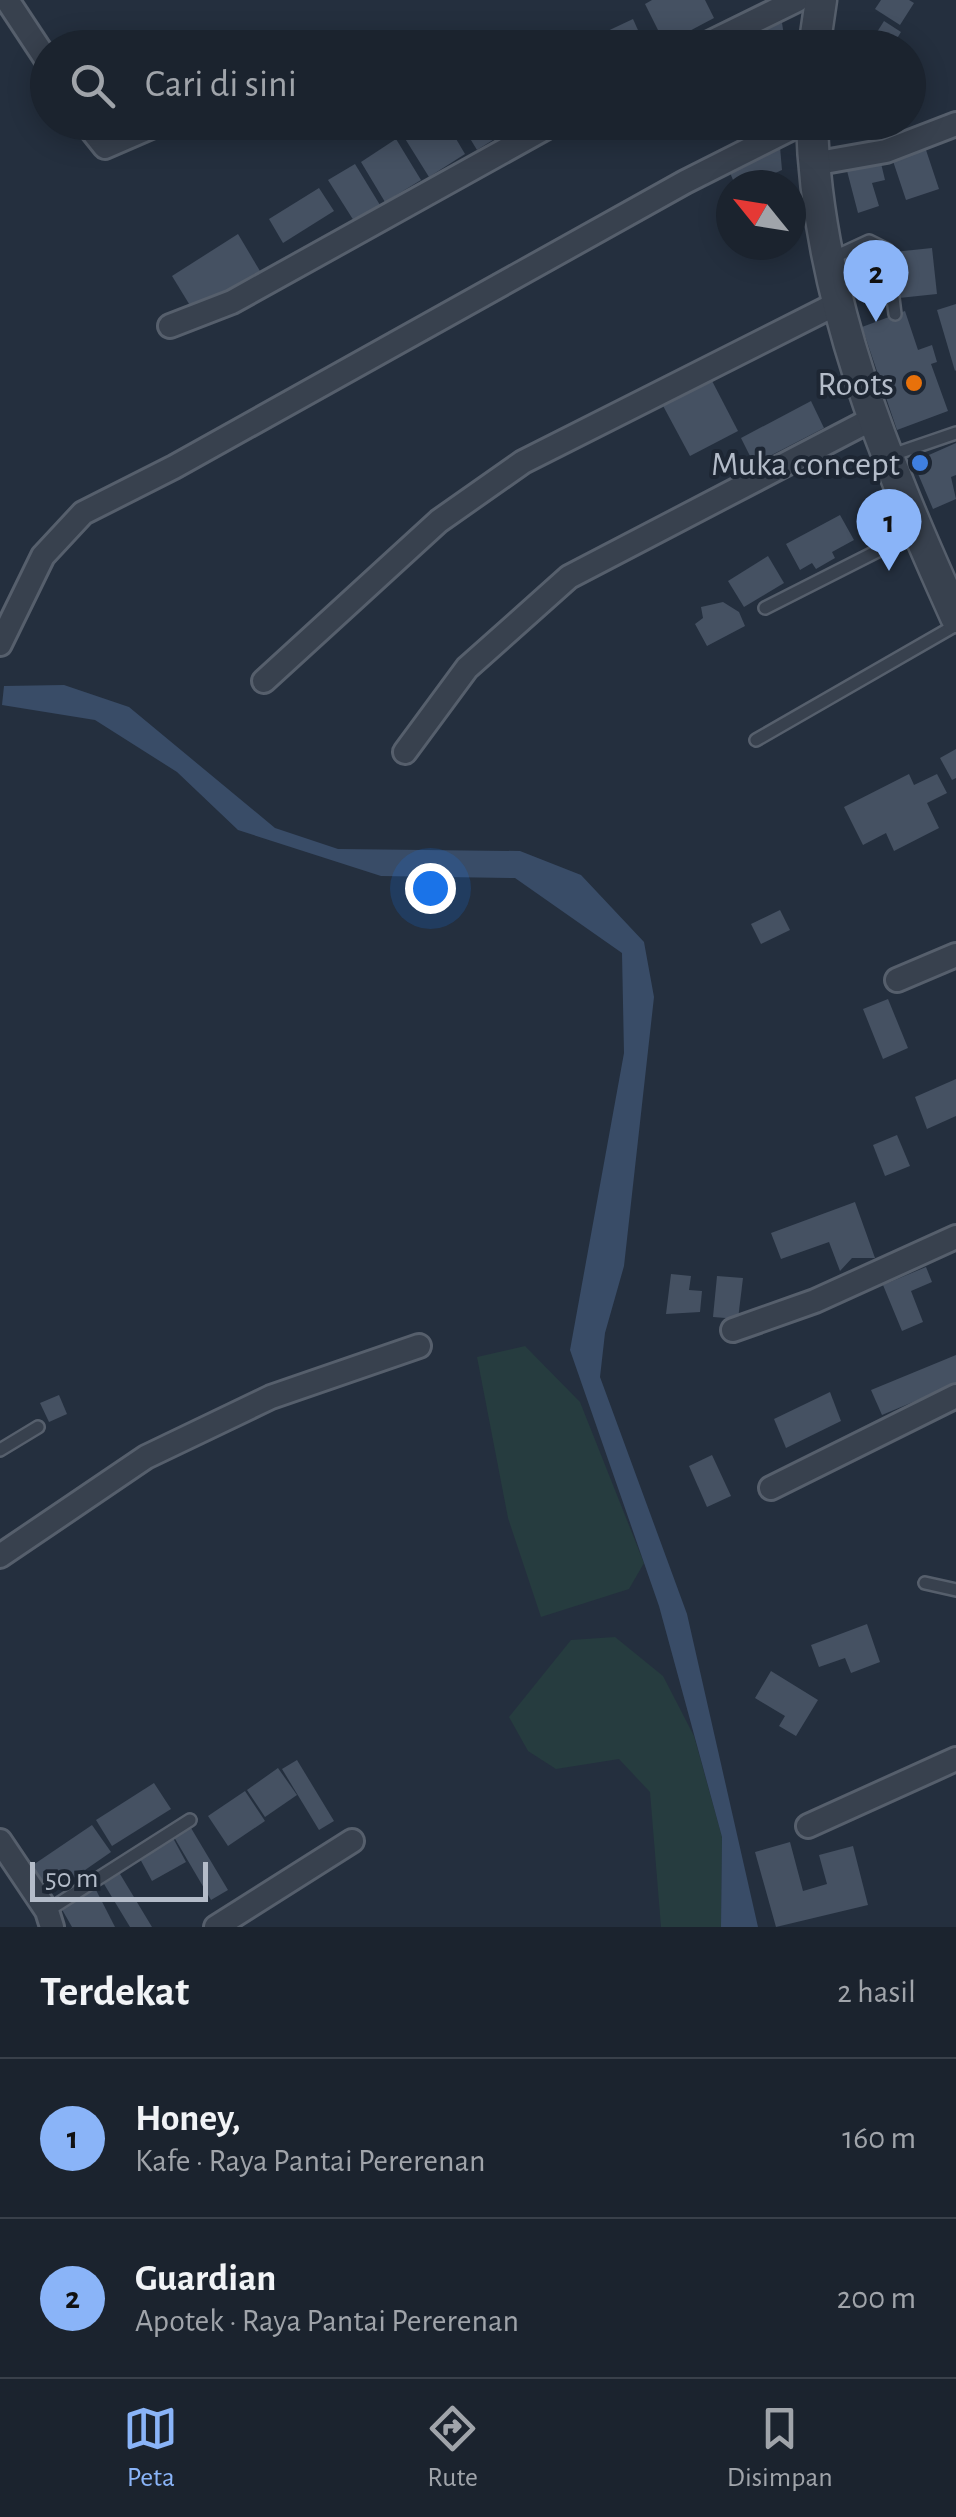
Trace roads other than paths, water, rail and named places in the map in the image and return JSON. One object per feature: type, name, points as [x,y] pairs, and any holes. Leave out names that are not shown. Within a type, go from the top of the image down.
[{"type":"street","points":[[8,0],[30,34]]},
{"type":"street","points":[[735,30],[796,0]]},
{"type":"street","points":[[817,30],[821,0]]},
{"type":"street","points":[[926,136],[956,124]]},
{"type":"street","points":[[99,140],[105,148],[123,140]]},
{"type":"street","points":[[170,326],[232,302],[524,140]]},
{"type":"street","points":[[0,644],[44,556],[83,513],[174,467],[685,182],[768,140]]},
{"type":"street","points":[[812,140],[813,164],[838,303],[874,418],[917,531],[956,617]]},
{"type":"street","points":[[813,164],[886,151],[915,140]]},
{"type":"street","points":[[264,681],[439,521],[508,472],[838,303]]},
{"type":"street","points":[[404,752],[467,668],[570,577],[874,418]]},
{"type":"street","points":[[897,980],[956,955]]},
{"type":"street","points":[[733,1330],[814,1301],[956,1237]]},
{"type":"street","points":[[0,1556],[146,1457],[271,1398],[419,1346]]},
{"type":"street","points":[[771,1488],[956,1396]]},
{"type":"street","points":[[808,1826],[956,1759]]},
{"type":"street","points":[[0,1841],[50,1919]]},
{"type":"street","points":[[216,1927],[352,1841]]},
{"type":"lane","points":[[830,260],[869,240],[882,245],[887,250],[895,314]]},
{"type":"lane","points":[[889,456],[956,433]]},
{"type":"lane","points":[[765,608],[917,531]]},
{"type":"lane","points":[[756,740],[956,625]]},
{"type":"lane","points":[[0,1450],[38,1427]]},
{"type":"lane","points":[[925,1583],[956,1590]]},
{"type":"lane","points":[[50,1919],[190,1820]]},
{"type":"water","points":[[64,685],[129,707],[275,828],[338,849],[520,851],[581,875],[644,942],[654,997],[624,1266],[605,1333],[600,1377],[687,1614],[758,1927],[721,1927],[722,1837],[659,1606],[570,1350],[624,1053],[622,953],[515,878],[381,876],[238,830],[177,772],[95,720],[2,705],[4,686]]},
{"type":"place","name":"Guardian","points":[[876,322]]},
{"type":"place","name":"Roots","points":[[914,383]]},
{"type":"place","name":"Muka concept","points":[[920,463]]},
{"type":"place","name":"Honey,","points":[[889,571]]}]
